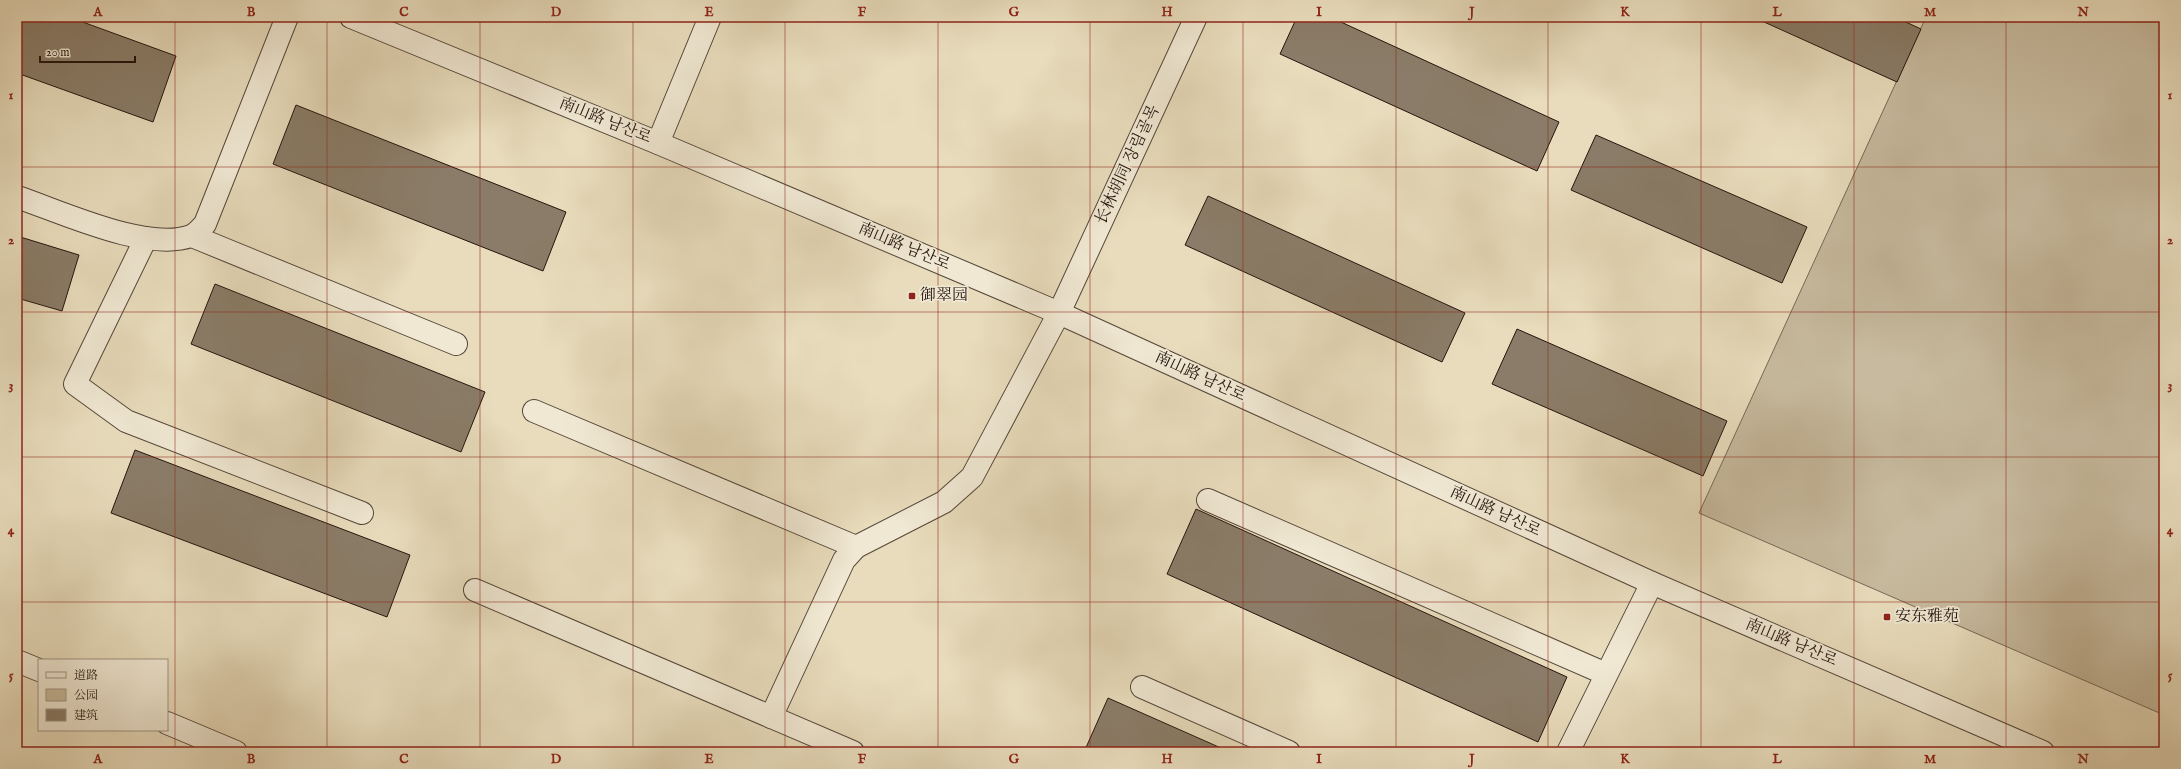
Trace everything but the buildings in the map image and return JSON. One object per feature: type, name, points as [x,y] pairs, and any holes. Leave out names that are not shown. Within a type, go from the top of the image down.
[{"type":"street","points":[[17,197],[128,236],[165,241],[192,236],[205,224],[287,17]]},
{"type":"street","name":"南山路 남산로","points":[[351,17],[658,143],[1059,313],[1652,583],[2034,750]]},
{"type":"street","points":[[658,143],[710,17]]},
{"type":"street","name":"长林胡同 장림골목","points":[[856,546],[944,502],[972,477],[1059,313],[1196,17]]},
{"type":"street","points":[[192,236],[456,344]]},
{"type":"street","points":[[146,238],[75,384],[126,421],[362,513]]},
{"type":"street","points":[[534,411],[856,546],[844,560],[771,717]]},
{"type":"street","points":[[1208,500],[1606,674]]},
{"type":"street","points":[[1568,752],[1652,583]]},
{"type":"street","points":[[475,590],[853,752]]},
{"type":"street","points":[[17,661],[38,670]]},
{"type":"street","points":[[1142,687],[1290,752]]},
{"type":"street","points":[[168,723],[236,752]]},
{"type":"green space","points":[[1926,17],[2164,17],[2164,715],[1699,513]]},
{"type":"place","name":"御翠园","points":[[912,296]]},
{"type":"place","name":"安东雅苑","points":[[1887,617]]}]
